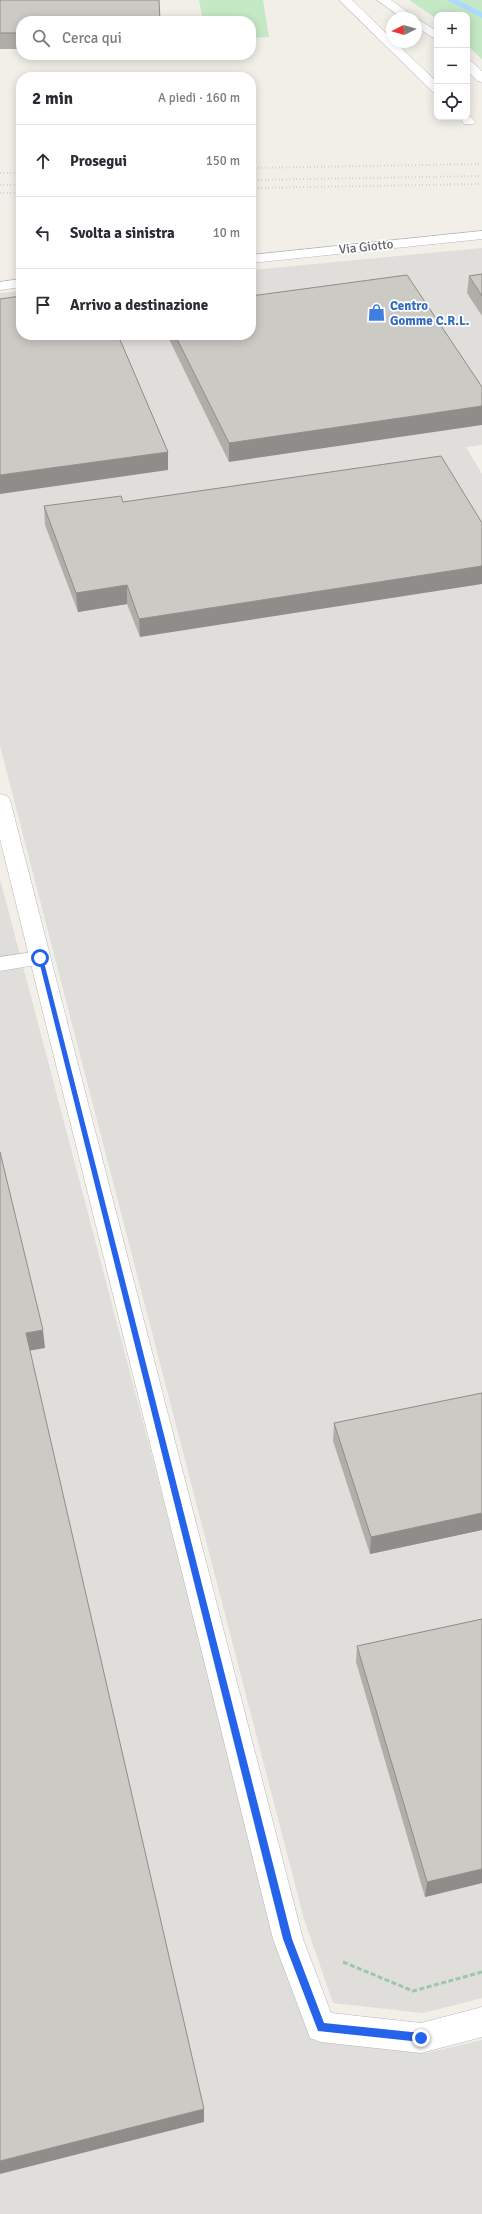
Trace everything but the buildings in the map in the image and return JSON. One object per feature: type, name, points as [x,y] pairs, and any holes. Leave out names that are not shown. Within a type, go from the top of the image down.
[{"type":"street","points":[[345,0],[434,86]]},
{"type":"street","points":[[383,0],[401,12]]},
{"type":"street","points":[[422,26],[434,34]]},
{"type":"street","points":[[470,67],[482,78]]},
{"type":"street","name":"Via Giotto","points":[[256,258],[482,235]]},
{"type":"street","points":[[0,286],[16,284]]},
{"type":"street","points":[[0,800],[288,1939],[321,2027],[421,2038],[482,2022]]},
{"type":"street","points":[[0,964],[40,958]]},
{"type":"path","points":[[288,1939],[413,1991],[482,1972]]},
{"type":"shaded area","points":[[482,248],[482,445],[466,447],[482,474],[482,1998],[423,2013],[333,2003],[304,1919],[0,746],[0,293],[16,291],[16,340],[256,340],[256,270]]},
{"type":"shaded area","points":[[0,879],[280,1943],[315,2037],[426,2053],[482,2040],[482,2214],[0,2214]]},
{"type":"green space","points":[[199,0],[263,0],[269,37],[256,38],[256,16],[202,16]]},
{"type":"green space","points":[[409,0],[482,0],[482,59],[470,48],[470,12],[434,12],[434,17]]},
{"type":"waterway","points":[[451,0],[482,15]]},
{"type":"railway","points":[[256,168],[482,164]]},
{"type":"railway","points":[[0,173],[16,173]]},
{"type":"railway","points":[[256,180],[482,176]]},
{"type":"railway","points":[[256,188],[482,184]]},
{"type":"railway","points":[[0,185],[16,185]]},
{"type":"railway","points":[[0,193],[16,193]]},
{"type":"place","name":"Centro Gomme C.R.L.","points":[[377,313]]},
{"type":"route","points":[[40,958],[288,1939],[321,2027],[421,2038]]}]
